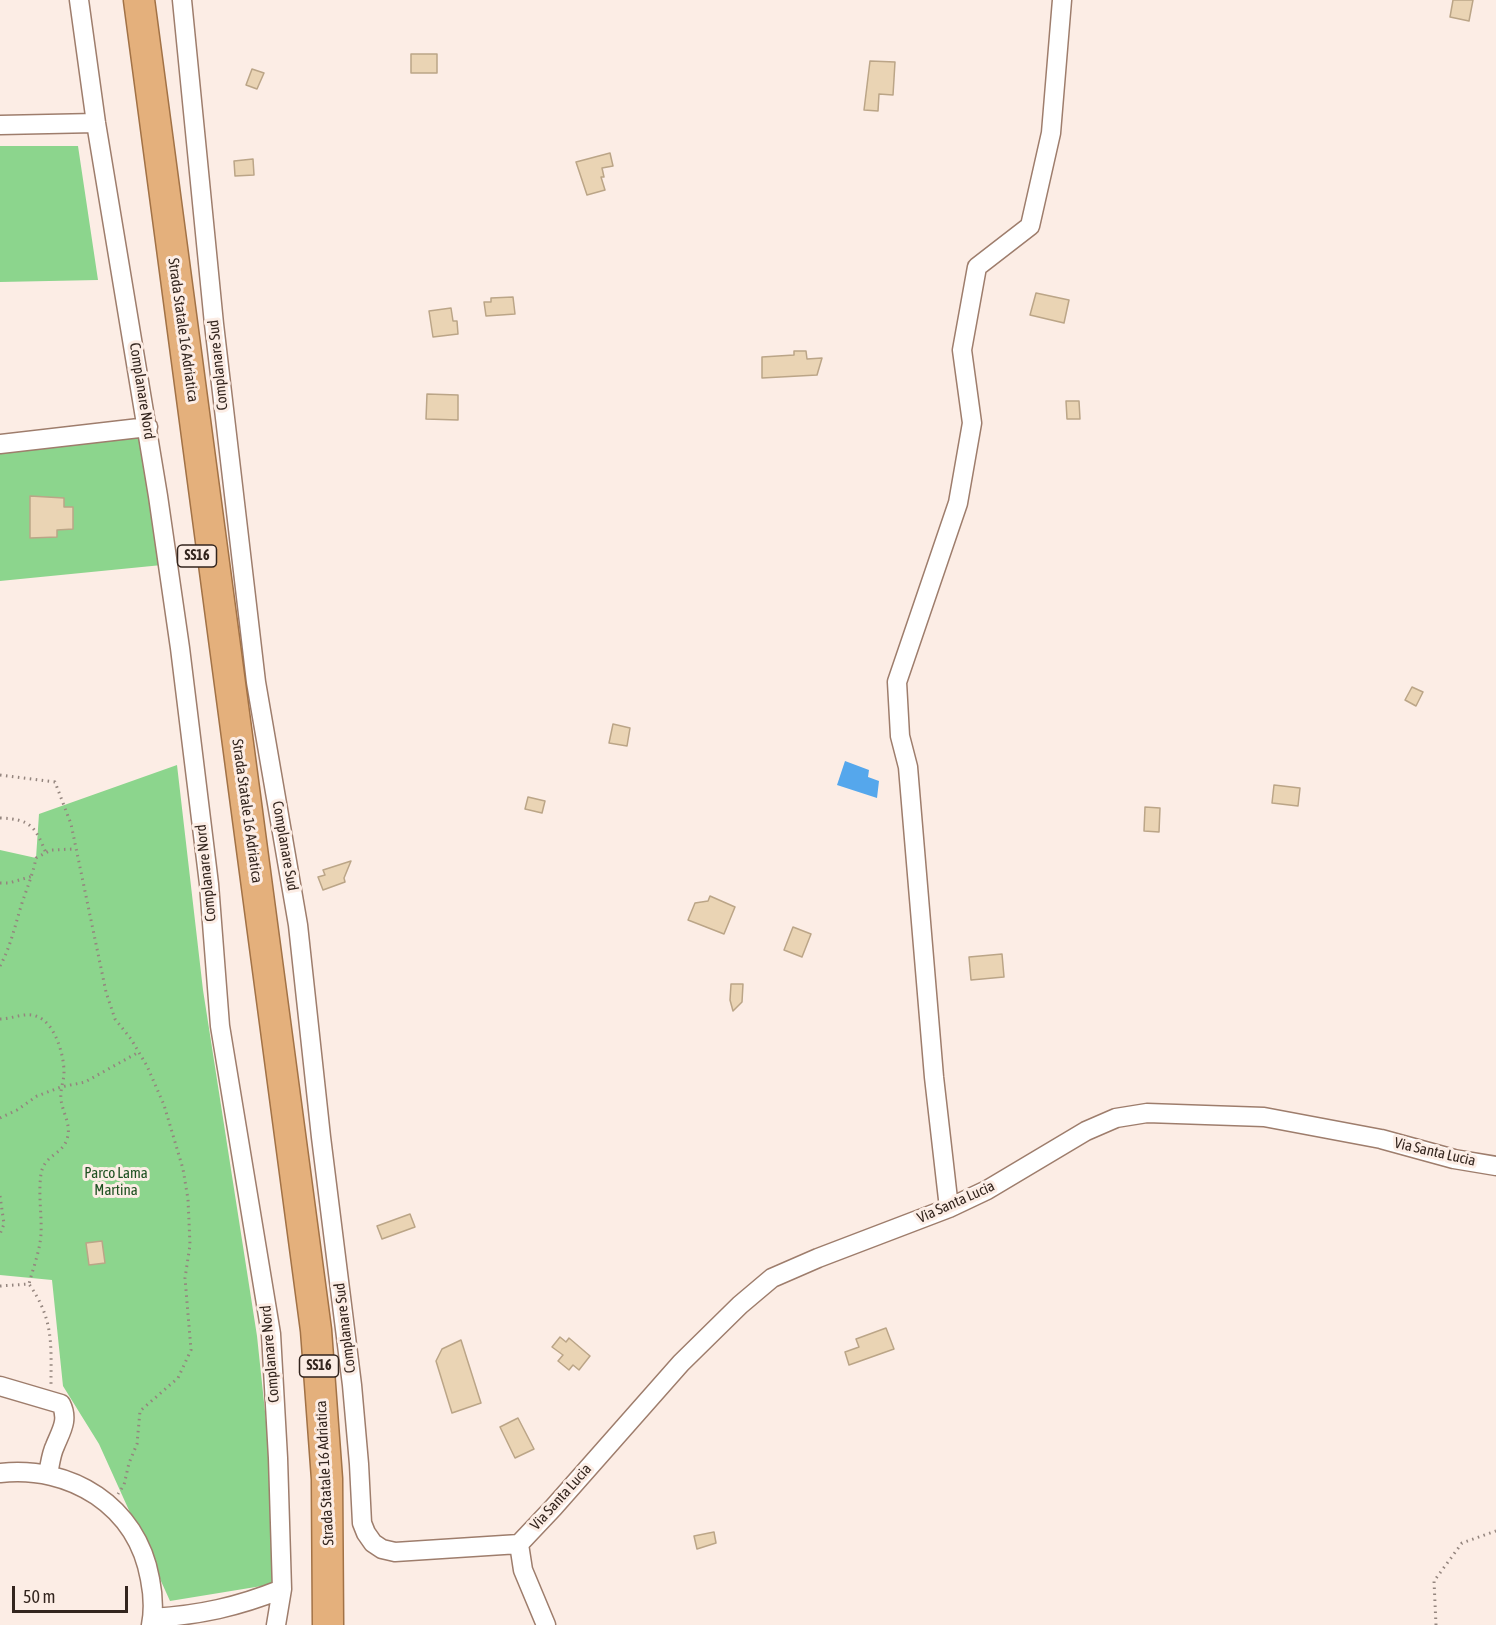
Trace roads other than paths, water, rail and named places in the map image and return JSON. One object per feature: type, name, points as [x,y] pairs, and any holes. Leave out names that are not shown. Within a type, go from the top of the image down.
[{"type":"highway","name":"Strada Statale 16 Adriatica","points":[[122,0],[171,349],[296,1326],[308,1482],[308,1625]]},
{"type":"highway","name":"Strada Statale 16 Adriatica","points":[[140,0],[316,1330],[327,1479],[328,1625]]},
{"type":"street","name":"Complanare Nord","points":[[80,0],[96,123],[148,427],[180,648],[209,884],[220,1026],[271,1334],[282,1589],[276,1625]]},
{"type":"street","name":"Complanare Sud","points":[[182,0],[215,335],[256,682],[298,925],[321,1137],[351,1374],[362,1523],[374,1543],[382,1549],[395,1552],[519,1544]]},
{"type":"street","points":[[949,1208],[934,1077],[908,767],[900,736],[897,682],[958,503],[972,423],[962,350],[977,267],[1030,226],[1051,133],[1062,0]]},
{"type":"street","points":[[0,125],[96,123]]},
{"type":"street","points":[[0,444],[148,427]]},
{"type":"street","name":"Via Santa Lucia","points":[[519,1544],[681,1363],[772,1278],[949,1208],[987,1190],[1086,1131],[1116,1118],[1147,1113],[1264,1117],[1381,1139],[1454,1159],[1496,1166]]},
{"type":"street","points":[[0,1386],[61,1404],[65,1417],[63,1429],[54,1447],[48,1474]]},
{"type":"street","points":[[0,1473],[48,1474],[71,1481],[92,1492],[111,1506],[127,1524],[140,1546],[153,1593],[152,1621],[192,1615],[249,1602],[282,1589]]},
{"type":"street","points":[[519,1544],[523,1570],[546,1625]]},
{"type":"water","points":[[845,761],[869,770],[868,777],[879,781],[877,798],[837,785]]},
{"type":"park label","name":"Parco Lama Martina","points":[[116,1182]]}]
